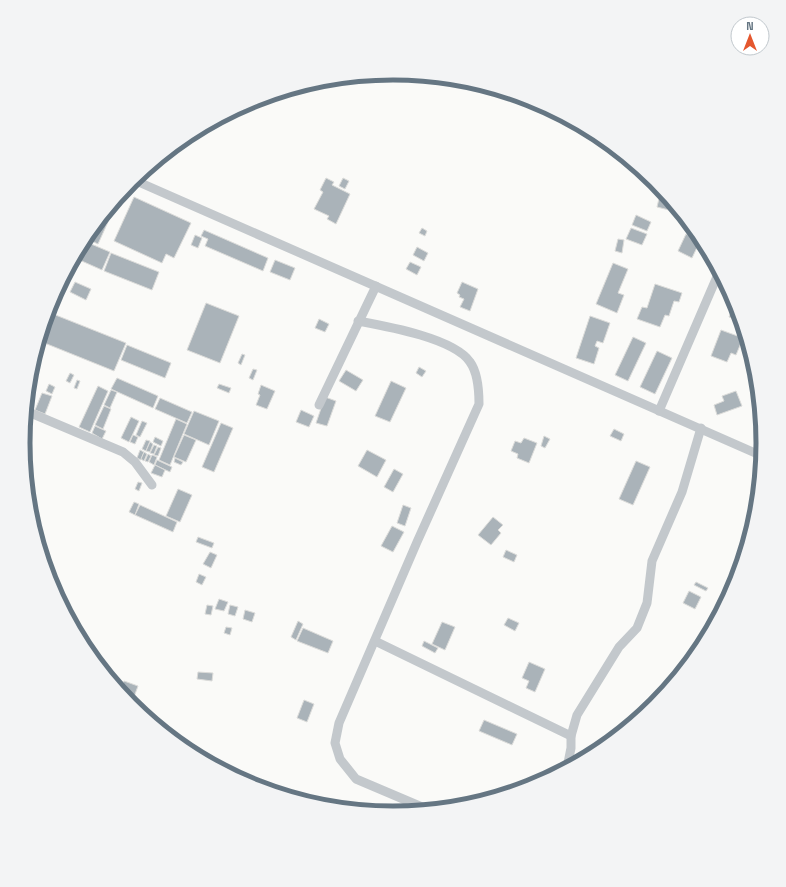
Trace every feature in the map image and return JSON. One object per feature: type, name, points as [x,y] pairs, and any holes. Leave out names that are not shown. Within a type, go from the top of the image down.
[{"type":"street","points":[[141,183],[756,453]]},
{"type":"street","points":[[659,411],[716,278]]},
{"type":"street","points":[[318,405],[376,286]]},
{"type":"street","points":[[358,321],[426,336],[457,351],[470,362],[479,387],[479,404],[339,723],[335,743],[340,759],[356,779],[419,806]]},
{"type":"street","points":[[32,413],[123,452],[135,462],[152,485]]},
{"type":"street","points":[[568,761],[571,748],[571,736],[577,715],[619,646],[637,628],[647,603],[652,561],[682,492],[701,428]]},
{"type":"street","points":[[375,641],[571,736]]},
{"type":"building","points":[[326,178],[334,182],[332,185],[350,194],[336,224],[327,219],[329,216],[314,209],[323,192],[320,190]]},
{"type":"building","points":[[343,178],[349,181],[345,189],[339,186]]},
{"type":"building","points":[[134,197],[191,223],[174,258],[166,254],[162,263],[114,241]]},
{"type":"building","points":[[659,197],[671,211],[657,207]]},
{"type":"building","points":[[636,215],[651,222],[647,231],[632,225]]},
{"type":"building","points":[[111,216],[98,244],[92,241]]},
{"type":"building","points":[[422,228],[427,231],[425,236],[419,233]]},
{"type":"building","points":[[631,228],[647,234],[642,245],[626,239]]},
{"type":"building","points":[[204,230],[268,258],[263,271],[205,246],[208,239],[201,236]]},
{"type":"building","points":[[686,234],[691,236],[698,246],[692,258],[678,251]]},
{"type":"building","points":[[195,235],[202,238],[198,248],[191,245]]},
{"type":"building","points":[[618,239],[624,240],[622,253],[615,251]]},
{"type":"building","points":[[90,244],[110,252],[102,270],[80,260]]},
{"type":"building","points":[[417,247],[428,253],[424,261],[413,255]]},
{"type":"building","points":[[111,253],[159,272],[152,290],[104,271]]},
{"type":"building","points":[[275,260],[295,268],[290,280],[270,272]]},
{"type":"building","points":[[410,262],[421,267],[417,275],[406,269]]},
{"type":"building","points":[[613,263],[628,269],[618,293],[624,295],[617,313],[596,304]]},
{"type":"building","points":[[75,282],[91,289],[86,300],[70,292]]},
{"type":"building","points":[[462,282],[478,289],[470,311],[460,307],[464,299],[459,297],[460,295],[457,293]]},
{"type":"building","points":[[655,284],[682,293],[679,302],[674,301],[669,316],[665,315],[660,327],[637,319],[642,307],[647,308]]},
{"type":"building","points":[[206,303],[239,316],[220,363],[187,350]]},
{"type":"building","points":[[731,312],[734,319],[729,317]]},
{"type":"building","points":[[54,314],[126,343],[114,371],[44,343]]},
{"type":"building","points":[[590,316],[610,323],[603,343],[597,341],[595,346],[599,348],[594,364],[576,358]]},
{"type":"building","points":[[319,319],[329,324],[325,332],[315,328]]},
{"type":"building","points":[[721,330],[740,337],[741,342],[736,355],[731,353],[727,362],[711,356]]},
{"type":"building","points":[[633,337],[646,343],[628,381],[615,375]]},
{"type":"building","points":[[127,345],[171,363],[165,378],[121,360]]},
{"type":"building","points":[[657,351],[672,358],[655,394],[640,387]]},
{"type":"building","points":[[242,354],[245,355],[241,365],[238,363]]},
{"type":"building","points":[[419,367],[426,371],[422,377],[416,373]]},
{"type":"building","points":[[253,369],[257,370],[253,380],[249,378]]},
{"type":"building","points":[[346,370],[363,380],[356,391],[339,381]]},
{"type":"building","points":[[70,373],[74,375],[70,383],[66,381]]},
{"type":"building","points":[[117,378],[158,396],[153,408],[111,389]]},
{"type":"building","points":[[77,380],[80,381],[77,389],[74,388]]},
{"type":"building","points":[[391,381],[406,388],[390,422],[375,416]]},
{"type":"building","points":[[49,384],[55,387],[52,394],[46,391]]},
{"type":"building","points":[[219,384],[231,388],[229,393],[217,388]]},
{"type":"building","points":[[261,385],[275,391],[267,409],[256,405],[260,395],[258,394]]},
{"type":"building","points":[[98,386],[108,391],[90,432],[79,427]]},
{"type":"building","points":[[111,390],[117,392],[110,408],[104,405]]},
{"type":"building","points":[[736,391],[742,406],[717,415],[714,405],[724,401],[722,396]]},
{"type":"building","points":[[42,393],[52,396],[45,414],[35,410]]},
{"type":"building","points":[[325,397],[336,401],[327,426],[316,423]]},
{"type":"building","points":[[160,398],[192,412],[187,423],[155,409]]},
{"type":"building","points":[[104,406],[111,409],[103,429],[95,425]]},
{"type":"building","points":[[301,410],[314,416],[309,427],[296,422]]},
{"type":"building","points":[[194,411],[219,421],[209,445],[184,434]]},
{"type":"building","points":[[131,417],[139,421],[129,442],[121,438]]},
{"type":"building","points":[[176,419],[187,424],[170,465],[159,460]]},
{"type":"building","points":[[142,421],[147,423],[140,437],[136,435]]},
{"type":"building","points":[[221,423],[233,428],[214,472],[202,467]]},
{"type":"building","points":[[95,426],[106,431],[102,439],[92,433]]},
{"type":"building","points":[[614,429],[624,434],[621,441],[610,436]]},
{"type":"building","points":[[133,435],[138,437],[135,444],[130,442]]},
{"type":"building","points":[[184,435],[196,440],[186,462],[174,457]]},
{"type":"building","points":[[544,436],[550,439],[545,448],[541,446]]},
{"type":"building","points":[[155,437],[163,441],[161,446],[153,442]]},
{"type":"building","points":[[524,438],[537,443],[529,463],[517,458],[518,454],[511,451],[515,441],[521,443]]},
{"type":"building","points":[[146,440],[150,441],[146,451],[142,449]]},
{"type":"building","points":[[150,442],[153,444],[150,452],[146,451]]},
{"type":"building","points":[[154,445],[157,446],[154,454],[150,453]]},
{"type":"building","points":[[158,447],[161,448],[158,456],[154,455]]},
{"type":"building","points":[[140,450],[144,452],[141,460],[137,458]]},
{"type":"building","points":[[367,450],[386,460],[377,477],[358,466]]},
{"type":"building","points":[[144,452],[147,454],[144,461],[141,459]]},
{"type":"building","points":[[148,454],[151,456],[148,462],[145,461]]},
{"type":"building","points":[[152,455],[157,457],[154,465],[149,462]]},
{"type":"building","points":[[175,458],[183,462],[181,465],[174,462]]},
{"type":"building","points":[[157,460],[172,467],[170,472],[155,465]]},
{"type":"building","points":[[636,461],[650,467],[633,505],[619,499]]},
{"type":"building","points":[[155,465],[165,470],[162,477],[151,473]]},
{"type":"building","points":[[394,469],[403,474],[393,492],[384,487]]},
{"type":"building","points":[[138,482],[142,483],[139,491],[135,489]]},
{"type":"building","points":[[178,489],[192,495],[180,522],[166,516]]},
{"type":"building","points":[[134,502],[139,504],[135,515],[129,512]]},
{"type":"building","points":[[140,505],[177,522],[173,532],[135,515]]},
{"type":"building","points":[[403,505],[411,508],[405,526],[397,523]]},
{"type":"building","points":[[493,517],[503,525],[498,530],[501,533],[491,545],[478,535]]},
{"type":"building","points":[[392,526],[404,532],[393,552],[381,546]]},
{"type":"building","points":[[198,537],[214,543],[212,548],[196,542]]},
{"type":"building","points":[[506,550],[517,555],[514,562],[503,557]]},
{"type":"building","points":[[210,552],[217,555],[211,568],[203,564]]},
{"type":"building","points":[[199,574],[206,577],[202,585],[196,582]]},
{"type":"building","points":[[696,582],[708,588],[706,591],[694,585]]},
{"type":"building","points":[[689,591],[701,597],[695,609],[683,603]]},
{"type":"building","points":[[219,599],[228,602],[224,611],[215,609]]},
{"type":"building","points":[[207,605],[213,606],[211,615],[205,614]]},
{"type":"building","points":[[230,605],[238,607],[235,616],[228,614]]},
{"type":"building","points":[[245,610],[255,613],[252,622],[243,619]]},
{"type":"building","points":[[508,618],[519,623],[515,631],[504,625]]},
{"type":"building","points":[[298,621],[303,624],[296,640],[291,637]]},
{"type":"building","points":[[442,622],[455,627],[445,650],[432,644]]},
{"type":"building","points":[[226,627],[232,628],[230,635],[224,633]]},
{"type":"building","points":[[303,628],[333,641],[328,653],[297,641]]},
{"type":"building","points":[[424,641],[438,648],[435,653],[422,646]]},
{"type":"building","points":[[529,662],[545,669],[535,692],[526,688],[529,681],[522,678]]},
{"type":"building","points":[[198,672],[213,673],[212,681],[197,679]]},
{"type":"building","points":[[124,681],[138,686],[134,698],[122,686]]},
{"type":"building","points":[[304,700],[314,704],[307,722],[297,718]]},
{"type":"building","points":[[484,720],[517,734],[512,745],[479,731]]}]
